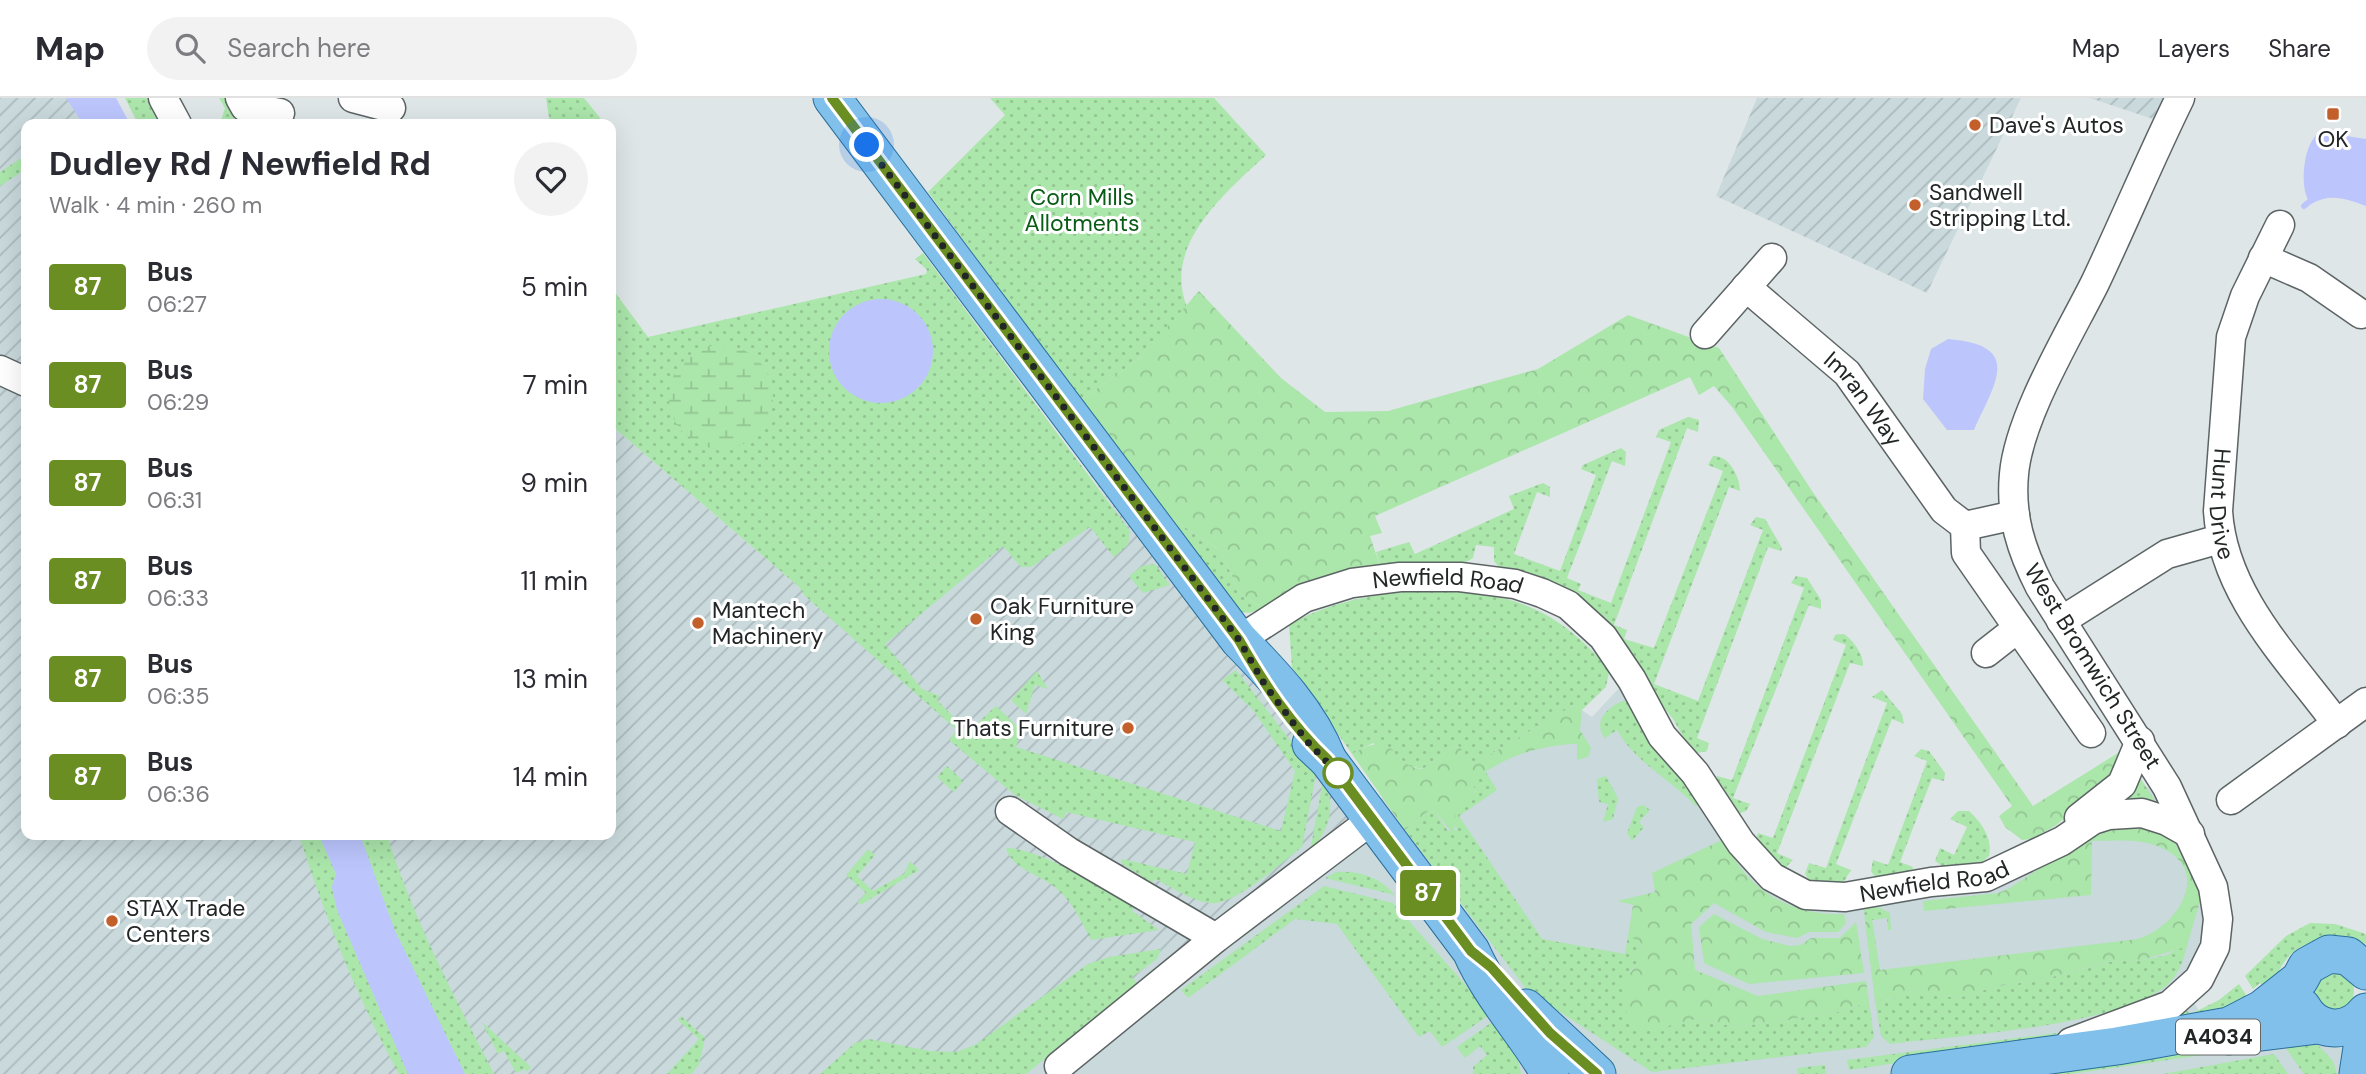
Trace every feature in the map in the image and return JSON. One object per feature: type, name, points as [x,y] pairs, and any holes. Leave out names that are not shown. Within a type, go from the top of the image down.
[{"type":"main road","points":[[832,98],[1239,640],[1265,685],[1306,740],[1328,760],[1471,951],[1484,978],[1533,1045],[1550,1074]]},
{"type":"main road","points":[[1471,951],[1491,967],[1550,1033],[1597,1074]]},
{"type":"main road","name":"A4034","points":[[1910,1074],[2117,1046],[2228,1026],[2262,1009],[2300,979],[2307,966],[2317,958],[2329,954],[2360,962]]},
{"type":"main road","points":[[2300,979],[2298,994],[2303,1010],[2323,1027],[2343,1074]]},
{"type":"main road","name":"A4034","points":[[2117,1046],[2160,1046],[2296,1025],[2345,1028],[2366,1012]]},
{"type":"main road","points":[[2358,1074],[2366,1022]]},
{"type":"street","points":[[163,98],[174,119]]},
{"type":"street","points":[[240,98],[245,107],[280,113]]},
{"type":"street","points":[[353,98],[390,110]]},
{"type":"street","name":"West Bromwich Street","points":[[2026,1059],[2170,1005],[2199,979],[2215,947],[2218,919],[2213,887],[2190,834],[2140,741],[2061,621],[2026,560],[2015,515],[2014,472],[2031,415],[2134,202],[2179,98]]},
{"type":"street","name":"Hunt Drive","points":[[2280,225],[2245,296],[2231,337],[2218,511],[2220,540],[2240,593],[2337,724]]},
{"type":"street","points":[[1705,334],[1772,258]]},
{"type":"street","points":[[2263,258],[2308,278],[2361,314]]},
{"type":"street","name":"Imran Way","points":[[1746,287],[1847,373],[1944,510],[1965,526]]},
{"type":"street","points":[[0,370],[21,380]]},
{"type":"street","points":[[2015,515],[1965,526],[1966,553],[2091,733]]},
{"type":"street","points":[[2061,621],[2167,554],[2220,540]]},
{"type":"street","name":"Newfield Road","points":[[1239,640],[1304,598],[1329,588],[1400,577],[1488,580],[1515,584],[1568,605],[1602,637],[1632,680],[1646,691],[1668,721],[1695,773],[1756,861],[1772,877],[1806,895],[1845,897],[1931,882],[1986,877],[2063,841],[2093,820],[2109,815],[2142,813],[2190,834]]},
{"type":"street","points":[[1986,653],[2018,628]]},
{"type":"street","points":[[2231,800],[2366,702]]},
{"type":"street","name":"Newfield Road","points":[[2019,861],[2042,840],[2093,809],[2122,784],[2140,741]]},
{"type":"street","points":[[1010,811],[1069,852],[1216,938]]},
{"type":"street","points":[[1059,1066],[1216,938],[1373,819]]},
{"type":"shaded area","points":[[0,98],[86,98],[100,119],[21,119],[21,840],[616,840],[616,429],[799,587],[804,595],[998,537],[1115,510],[1087,471],[1102,459],[1373,819],[1147,995],[1132,978],[1010,1074],[0,1074]]},
{"type":"shaded area","points":[[1757,98],[2021,98],[1927,293],[1716,196]]},
{"type":"shaded area","points":[[2090,98],[2180,98],[2168,124]]},
{"type":"shaded area","points":[[1620,687],[1789,888],[2004,870],[2162,779],[2218,919],[2187,991],[2212,1033],[2345,1028],[2350,1074],[1010,1074],[1132,977],[1457,744],[1574,705],[1592,717]]},
{"type":"green space","points":[[125,98],[155,98],[166,119],[136,119]]},
{"type":"green space","points":[[219,98],[226,98],[234,113],[234,119],[222,119],[225,108]]},
{"type":"green space","points":[[546,98],[584,98],[601,119],[549,119]]},
{"type":"green space","name":"Corn Mills Allotments","points":[[990,98],[1214,98],[1266,155],[1216,203],[1190,242],[1183,262],[1182,284],[1187,307],[1140,358],[1081,400],[928,192],[1005,115]]},
{"type":"green space","points":[[21,158],[21,172],[0,186],[0,172]]},
{"type":"green space","points":[[923,253],[1130,531],[1128,545],[1114,557],[1090,527],[1031,567],[1021,567],[1003,546],[885,644],[922,689],[940,696],[937,700],[968,732],[996,706],[1021,730],[1016,747],[1281,831],[1295,771],[1253,710],[1222,680],[1236,670],[1316,774],[1302,847],[1258,882],[1232,898],[1210,903],[1196,900],[1155,879],[1152,883],[1121,863],[1122,859],[1187,874],[1195,842],[1066,812],[1064,819],[1015,795],[949,740],[957,730],[804,595],[799,587],[616,429],[616,294],[648,337],[926,274],[927,270],[915,259]]},
{"type":"green space","points":[[1199,291],[1281,378],[1325,412],[1388,411],[1538,369],[1628,315],[1719,348],[1812,491],[2033,806],[2126,748],[2125,768],[2055,826],[2031,839],[2022,840],[2005,827],[1999,816],[2012,806],[1733,408],[1714,386],[1699,395],[1690,377],[1375,516],[1382,533],[1370,536],[1381,569],[1263,609],[1239,592],[1221,551],[1156,508],[1158,500],[1081,400],[1140,358]]},
{"type":"green space","points":[[721,345],[741,349],[758,360],[769,377],[773,397],[769,417],[758,434],[741,445],[721,449],[701,445],[684,434],[673,417],[669,397],[673,377],[684,360],[701,349]]},
{"type":"green space","points":[[1688,417],[1699,420],[1698,432],[1687,428],[1614,625],[1627,630],[1624,639],[1654,648],[1723,471],[1708,465],[1713,456],[1724,459],[1733,468],[1740,491],[1729,487],[1654,684],[1698,701],[1763,530],[1750,525],[1756,517],[1765,519],[1782,548],[1781,551],[1768,547],[1697,738],[1709,743],[1707,751],[1693,754],[1673,719],[1649,689],[1499,567],[1494,561],[1494,547],[1476,545],[1473,558],[1461,565],[1381,569],[1376,552],[1409,542],[1415,554],[1514,509],[1509,496],[1543,483],[1550,487],[1550,497],[1537,492],[1514,554],[1560,571],[1596,475],[1581,469],[1583,465],[1621,448],[1626,452],[1625,466],[1612,461],[1567,578],[1581,584],[1578,590],[1611,603],[1671,442],[1656,437],[1659,430]]},
{"type":"green space","points":[[1156,508],[1221,551],[1239,592],[1263,609],[1248,613],[1237,611]]},
{"type":"green space","points":[[1155,564],[1170,585],[1143,593],[1129,576],[1142,566]]},
{"type":"green space","points":[[1796,576],[1807,578],[1821,600],[1821,609],[1809,605],[1733,798],[1750,804],[1746,811],[1738,814],[1716,781],[1717,776],[1732,780],[1804,588],[1791,583]]},
{"type":"green space","points":[[1443,590],[1506,599],[1559,623],[1576,635],[1604,664],[1609,672],[1606,687],[1582,710],[1574,705],[1474,764],[1457,744],[1423,769],[1408,766],[1373,743],[1352,754],[1292,668],[1289,624],[1328,608],[1364,598],[1402,592]]},
{"type":"green space","points":[[1844,634],[1857,648],[1863,666],[1850,663],[1777,853],[1793,860],[1786,867],[1778,866],[1756,841],[1758,833],[1773,838],[1846,645],[1833,640],[1835,635]]},
{"type":"green space","points":[[1037,671],[1048,689],[1035,685],[1026,714],[1011,700]]},
{"type":"green space","points":[[1882,690],[1902,714],[1904,724],[1892,719],[1836,864],[1851,870],[1843,883],[1810,881],[1805,874],[1809,863],[1826,868],[1887,703],[1872,697]]},
{"type":"green space","points":[[1627,700],[1700,804],[1696,806],[1643,761],[1617,730],[1605,738],[1600,725],[1604,714],[1614,705]]},
{"type":"green space","points":[[1574,705],[1582,710],[1580,730],[1591,748],[1588,757],[1577,760],[1577,744],[1572,744],[1530,751],[1495,766],[1471,782],[1476,790],[1456,811],[1454,835],[1432,808],[1405,830],[1352,754],[1367,746],[1379,744],[1393,750],[1412,767],[1423,769],[1457,744],[1474,764]]},
{"type":"green space","points":[[1921,749],[1929,751],[1945,773],[1944,781],[1932,778],[1900,862],[1913,867],[1912,871],[1875,877],[1871,871],[1873,860],[1888,865],[1927,761],[1914,756]]},
{"type":"green space","points":[[947,766],[963,781],[954,792],[937,777]]},
{"type":"green space","points":[[1485,771],[1497,790],[1459,816],[1542,939],[1625,954],[1628,936],[1641,941],[1638,964],[1630,971],[1667,1026],[1696,1019],[1737,1027],[1838,1012],[1869,1002],[1874,1037],[1866,1047],[1652,1072],[1528,991],[1405,830],[1432,808],[1448,831],[1457,830],[1455,812],[1461,803],[1476,791],[1470,782]]},
{"type":"green space","points":[[2137,773],[2161,810],[2123,805],[2120,795]]},
{"type":"green space","points":[[1606,776],[1618,798],[1613,819],[1603,822],[1608,804],[1599,802],[1597,779]]},
{"type":"green space","points":[[1323,781],[1330,799],[1329,818],[1322,836],[1310,852]]},
{"type":"green space","points":[[1643,805],[1650,810],[1639,822],[1644,827],[1632,841],[1627,833],[1637,807]]},
{"type":"green space","points":[[1958,811],[1969,811],[1982,826],[1988,837],[1989,856],[1982,862],[1947,869],[1935,861],[1940,848],[1954,855],[1967,827],[1950,819]]},
{"type":"green space","points":[[2109,822],[2148,824],[2172,839],[2197,878],[2201,898],[2188,942],[2182,948],[2142,960],[2107,962],[2041,980],[1998,986],[1958,998],[1908,991],[1893,999],[1875,1001],[1865,921],[1872,919],[1880,970],[2138,939],[2152,933],[2176,911],[2184,898],[2187,884],[2185,871],[2177,858],[2162,848],[2127,841],[2092,841],[2091,895],[1924,911],[1923,901],[1998,893],[2010,888]]},
{"type":"green space","points":[[1724,839],[1744,872],[1772,896],[1805,910],[1844,914],[1846,923],[1838,932],[1809,932],[1797,938],[1766,932],[1714,903],[1691,924],[1695,970],[1758,996],[1866,981],[1869,1002],[1838,1012],[1737,1027],[1696,1019],[1647,1031],[1628,1019],[1625,1004],[1626,982],[1638,964],[1641,942],[1628,936],[1633,905],[1617,901],[1655,892],[1652,873]]},
{"type":"green space","points":[[301,840],[321,840],[336,874],[332,887],[337,910],[408,1074],[399,1074],[384,1045],[356,987]]},
{"type":"green space","points":[[362,840],[389,840],[422,927],[494,1074],[465,1074],[395,931]]},
{"type":"green space","points":[[1006,848],[1036,855],[1089,879],[1135,905],[1132,911],[1159,930],[1091,940],[1063,894],[1021,867]]},
{"type":"green space","points":[[868,849],[875,855],[857,876],[873,891],[904,874],[910,861],[919,870],[862,904],[857,903],[866,893],[846,875]]},
{"type":"green space","points":[[1336,872],[1353,872],[1368,876],[1395,895],[1325,878]]},
{"type":"green space","points":[[1324,886],[1393,903],[1471,991],[1488,1016],[1442,1047],[1430,1031],[1419,1037],[1337,924],[1295,919],[1188,998],[1181,990]]},
{"type":"green space","points":[[1878,907],[1890,913],[1891,930],[1888,930],[1887,918],[1865,921],[1864,908]]},
{"type":"green space","points":[[1714,914],[1762,939],[1790,946],[1801,945],[1811,938],[1840,938],[1856,922],[1864,973],[1749,984],[1704,963],[1699,927]]},
{"type":"green space","points":[[2310,923],[2335,924],[2366,934],[2366,944],[2319,941],[2308,944],[2289,956],[2268,992],[2260,983],[2253,989],[2245,976],[2286,936]]},
{"type":"green space","points":[[2188,942],[2180,967],[2171,981],[2150,996],[2119,1009],[2081,1019],[1996,1032],[1890,1044],[1881,1036],[1875,1001],[1893,999],[1908,991],[1958,998],[1998,986],[2041,980],[2108,962],[2167,955]]},
{"type":"green space","points":[[1161,949],[1157,959],[1132,977],[1137,983],[1026,1074],[820,1074],[855,1043],[869,1039],[930,1051],[956,1052],[975,1045],[1088,964],[1109,957]]},
{"type":"green space","points":[[2334,971],[2342,972],[2348,977],[2353,983],[2353,999],[2348,1005],[2342,1010],[2334,1011],[2326,1010],[2320,1005],[2315,999],[2314,991],[2315,983],[2320,977],[2326,972]]},
{"type":"green space","points":[[2239,984],[2248,998],[2233,1016],[2154,1020],[2184,1009],[2191,1014],[2219,1000]]},
{"type":"green space","points":[[681,1016],[705,1038],[699,1065],[691,1074],[667,1074],[699,1039],[678,1020]]},
{"type":"green space","points":[[482,1022],[531,1067],[527,1072],[525,1069],[516,1073],[504,1051],[498,1054]]},
{"type":"green space","points":[[1492,1022],[1518,1060],[1521,1074],[1473,1074],[1473,1067],[1487,1055],[1480,1046],[1465,1058],[1457,1047]]},
{"type":"green space","points":[[2064,1032],[2021,1045],[1849,1070],[1847,1060]]},
{"type":"green space","points":[[2271,1035],[2272,1045],[2071,1074],[1991,1074]]},
{"type":"green space","points":[[2316,1043],[2333,1061],[2337,1074],[2304,1074],[2285,1047]]},
{"type":"green space","points":[[2274,1054],[2288,1074],[2163,1074]]},
{"type":"green space","points":[[1825,1065],[1826,1074],[1798,1074],[1797,1068]]},
{"type":"water","points":[[66,98],[116,98],[127,119],[80,119]]},
{"type":"water","points":[[2321,132],[2366,139],[2366,206],[2338,198],[2311,204],[2305,188],[2304,166],[2310,144]]},
{"type":"water","points":[[881,299],[901,303],[918,314],[929,331],[933,351],[929,371],[918,388],[901,399],[881,403],[861,399],[844,388],[833,371],[829,351],[833,331],[844,314],[861,303]]},
{"type":"water","points":[[1948,339],[1987,349],[1995,358],[1995,382],[1974,430],[1947,430],[1923,399],[1925,369],[1931,349]]},
{"type":"water","points":[[321,840],[362,840],[395,931],[465,1074],[408,1074],[337,910],[332,887],[336,874]]},
{"type":"waterway","points":[[2304,206],[2309,202]]},
{"type":"bus line","name":"87","points":[[832,98],[1239,640],[1265,685],[1306,740],[1328,760],[1471,951],[1491,967],[1550,1033],[1597,1074]]},
{"type":"place","name":"OK","points":[[2333,114]]},
{"type":"place","name":"Dave's Autos","points":[[1975,125]]},
{"type":"place","name":"Sandwell Stripping Ltd.","points":[[1915,205]]},
{"type":"place","name":"Oak Furniture King","points":[[976,619]]},
{"type":"place","name":"Mantech Machinery","points":[[698,623]]},
{"type":"place","name":"Thats Furniture","points":[[1128,728]]},
{"type":"place","name":"STAX Trade Centers","points":[[112,921]]},
{"type":"route","points":[[867,145],[1239,640],[1265,685],[1306,740],[1328,760],[1341,777],[1338,773]]}]
